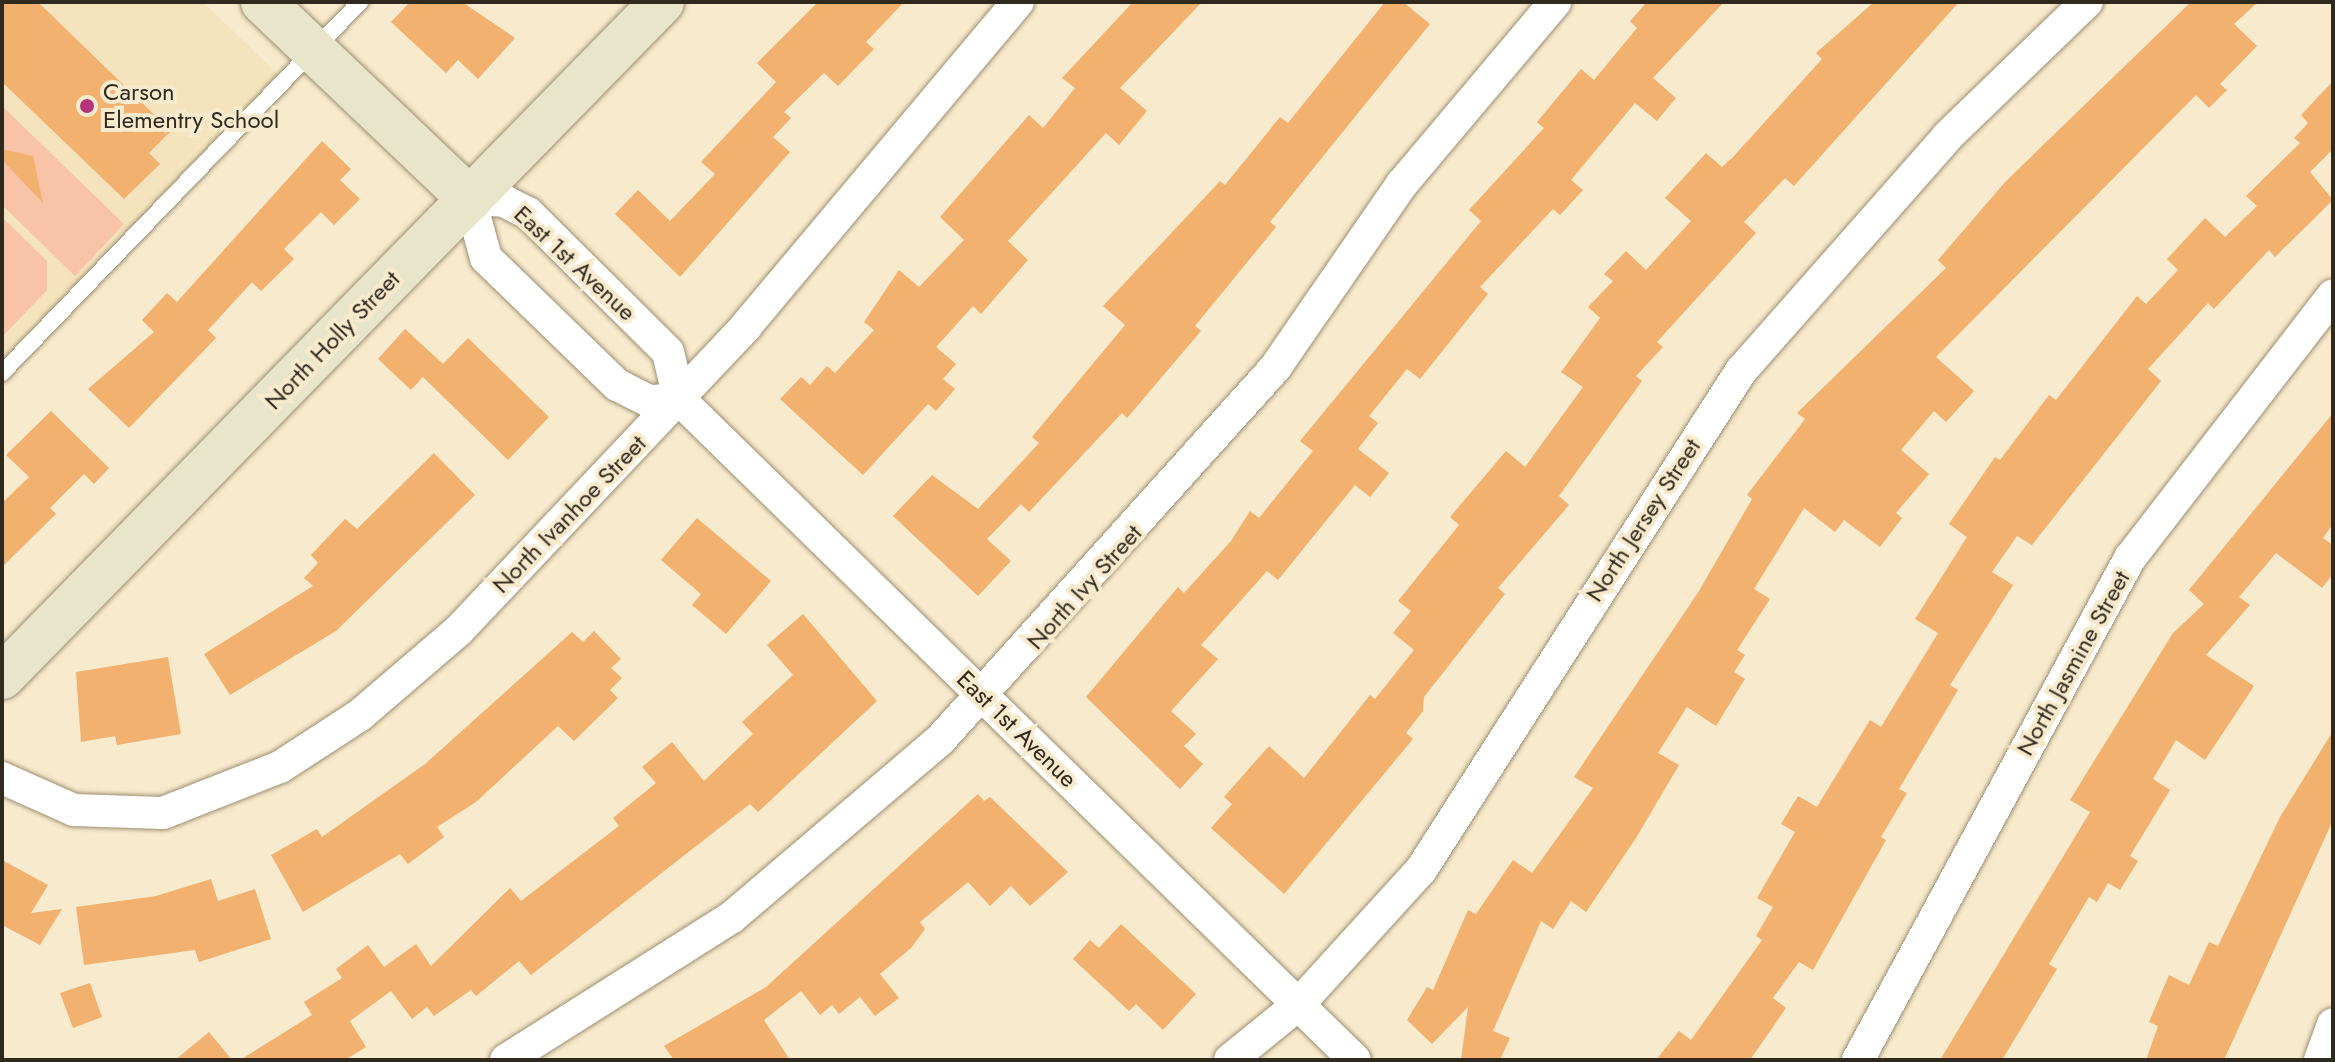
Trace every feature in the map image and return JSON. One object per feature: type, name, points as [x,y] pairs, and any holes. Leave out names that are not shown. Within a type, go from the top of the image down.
[{"type":"street","points":[[263,2],[470,199]]},
{"type":"street","name":"North Holly Street","points":[[2,677],[662,2]]},
{"type":"street","name":"North Ivanhoe Street","points":[[2,778],[74,810],[151,815],[197,804],[296,758],[445,643],[679,399],[863,193],[1018,2]]},
{"type":"street","name":"North Ivy Street","points":[[506,1060],[658,969],[767,891],[895,784],[983,696],[1275,368],[1402,184],[1555,2]]},
{"type":"street","name":"North Jersey Street","points":[[1230,1060],[1299,1004],[1421,870],[1741,371],[1948,136],[2087,2]]},
{"type":"street","name":"East 1st Avenue","points":[[679,399],[649,401],[617,385],[486,258],[470,199],[504,201],[528,213],[668,352],[679,399],[1355,1060]]},
{"type":"street","name":"North Jasmine Street","points":[[1858,1060],[2130,558],[2333,295]]},
{"type":"street","points":[[2320,1060],[2333,1024]]},
{"type":"lane","points":[[2,373],[360,2]]},
{"type":"shaded area","points":[[2,2],[203,2],[285,81],[2,373]]},
{"type":"shaded area","points":[[2,106],[124,224],[75,276],[2,205]]},
{"type":"shaded area","points":[[2,217],[47,261],[47,290],[2,337]]},
{"type":"building","name":"Carson Elementry School","points":[[2,2],[38,2],[171,131],[149,153],[160,164],[124,199],[2,82]]},
{"type":"building","points":[[410,2],[462,2],[515,38],[478,79],[458,60],[446,73],[391,22]]},
{"type":"building","points":[[818,2],[904,2],[866,42],[874,49],[838,86],[824,73],[784,112],[791,118],[773,137],[790,152],[680,277],[615,214],[638,190],[670,221],[715,174],[701,162],[776,82],[757,63]]},
{"type":"building","points":[[1133,2],[1202,2],[1120,88],[1147,111],[1119,145],[1106,133],[1008,241],[1028,260],[981,314],[973,306],[936,347],[956,364],[943,379],[955,389],[936,411],[928,404],[863,475],[780,399],[801,377],[810,385],[827,366],[835,373],[874,330],[864,322],[899,270],[919,287],[964,240],[940,217],[1029,115],[1043,128],[1075,88],[1062,78]]},
{"type":"building","points":[[1385,2],[1403,2],[1430,24],[1270,222],[1276,227],[1195,326],[1201,331],[1127,418],[1122,413],[1029,512],[1021,504],[987,539],[1011,561],[978,596],[893,516],[932,475],[978,509],[1039,443],[1032,437],[1125,325],[1103,306],[1220,181],[1225,185],[1280,117],[1288,123]]},
{"type":"building","points":[[1647,2],[1724,2],[1653,78],[1676,98],[1657,121],[1635,103],[1571,180],[1583,190],[1560,215],[1553,209],[1480,287],[1488,294],[1420,379],[1407,369],[1369,416],[1378,423],[1358,449],[1389,473],[1370,497],[1355,485],[1278,580],[1267,571],[1201,645],[1218,659],[1171,711],[1196,734],[1184,746],[1203,764],[1180,789],[1086,697],[1178,587],[1184,593],[1231,541],[1250,511],[1259,518],[1313,451],[1300,441],[1481,221],[1469,210],[1544,128],[1537,122],[1581,69],[1594,80],[1637,28],[1630,21]]},
{"type":"building","points":[[1874,2],[1959,2],[1794,186],[1785,178],[1744,222],[1756,233],[1657,342],[1663,347],[1636,376],[1642,381],[1559,496],[1569,505],[1498,588],[1505,594],[1424,697],[1423,711],[1406,733],[1413,739],[1284,894],[1211,828],[1232,804],[1224,797],[1269,746],[1304,778],[1370,695],[1375,699],[1414,650],[1393,633],[1411,611],[1398,601],[1459,525],[1450,517],[1506,451],[1525,467],[1583,387],[1561,372],[1600,318],[1588,307],[1613,281],[1604,274],[1626,251],[1646,270],[1691,221],[1665,198],[1706,153],[1722,167],[1733,157],[1822,59],[1816,53]]},
{"type":"building","points":[[2191,2],[2258,2],[2234,24],[2257,46],[2220,84],[2227,90],[2209,108],[2196,95],[1936,357],[1974,391],[1946,422],[1934,411],[1901,450],[1929,474],[1896,513],[1902,518],[1880,547],[1844,520],[1835,532],[1804,508],[1754,589],[1770,599],[1737,650],[1745,655],[1734,672],[1745,679],[1716,726],[1687,707],[1658,753],[1679,765],[1636,838],[1586,912],[1571,901],[1553,929],[1541,921],[1493,1031],[1510,1038],[1500,1060],[1461,1060],[1468,1007],[1432,1044],[1407,1020],[1427,987],[1433,990],[1468,910],[1476,914],[1513,860],[1532,873],[1593,788],[1574,777],[1699,591],[1752,499],[1747,495],[1805,419],[1797,413],[1946,268],[1938,260],[2006,181]]},
{"type":"building","points":[[2333,81],[2333,149],[2310,172],[2333,200],[2275,257],[2269,250],[2214,309],[2208,303],[2148,369],[2161,381],[2032,545],[2017,536],[1992,572],[2013,585],[1950,685],[1958,690],[1899,789],[1907,793],[1881,837],[1886,840],[1813,970],[1799,962],[1773,998],[1786,1008],[1750,1060],[1656,1060],[1679,1031],[1691,1040],[1762,940],[1756,936],[1773,907],[1757,898],[1795,832],[1781,824],[1798,796],[1817,807],[1870,720],[1881,727],[1938,633],[1915,619],[1967,537],[1949,524],[1995,457],[2000,460],[2049,395],[2056,400],[2137,296],[2146,304],[2178,270],[2167,259],[2205,218],[2225,237],[2257,206],[2246,196],[2300,143],[2294,138],[2308,123],[2301,115]]},
{"type":"building","points":[[322,141],[351,169],[340,180],[360,199],[334,225],[321,212],[284,249],[294,259],[261,291],[252,282],[208,330],[216,338],[129,428],[88,389],[154,332],[142,320],[167,293],[177,302]]},
{"type":"building","points":[[2,149],[33,156],[43,203],[2,160]]},
{"type":"building","points":[[405,329],[443,364],[468,338],[549,417],[508,460],[423,377],[411,390],[378,359]]},
{"type":"building","points":[[51,411],[109,468],[94,484],[84,474],[50,508],[56,514],[2,567],[2,503],[29,477],[6,455]]},
{"type":"building","points":[[2333,413],[2333,524],[2323,538],[2333,545],[2333,574],[2322,588],[2276,553],[2239,597],[2250,605],[2206,655],[2254,686],[2205,760],[2176,740],[2153,779],[2170,790],[2130,856],[2138,861],[2120,890],[2108,883],[2097,902],[2089,897],[2049,964],[2057,969],[2002,1060],[1940,1060],[2090,812],[2070,800],[2173,633],[2204,604],[2189,590]]},
{"type":"building","points":[[434,453],[475,495],[336,631],[230,695],[204,654],[313,586],[304,578],[318,563],[311,555],[345,519],[357,529]]},
{"type":"building","points":[[697,518],[771,581],[726,634],[692,605],[701,594],[661,560]]},
{"type":"building","points":[[803,614],[877,701],[758,812],[750,804],[531,975],[519,961],[476,996],[471,990],[434,1016],[427,1007],[412,1019],[391,991],[350,1021],[366,1047],[345,1060],[240,1060],[312,1015],[304,1002],[342,978],[336,969],[368,945],[384,967],[416,944],[431,966],[510,888],[521,901],[619,826],[613,818],[656,783],[642,767],[672,742],[704,781],[753,734],[742,722],[793,675],[767,645]]},
{"type":"building","points":[[594,631],[621,659],[611,668],[622,678],[610,690],[618,698],[574,741],[558,726],[476,802],[437,827],[444,837],[408,864],[400,854],[303,912],[271,855],[317,829],[322,837],[425,764],[572,632],[583,642]]},
{"type":"building","points":[[168,657],[181,734],[117,745],[115,736],[81,742],[76,672]]},
{"type":"building","points":[[2333,731],[2333,820],[2224,1060],[2146,1060],[2158,1026],[2149,1022],[2169,975],[2189,985],[2209,942],[2218,946],[2280,817]]},
{"type":"building","points":[[978,794],[984,801],[990,797],[1068,872],[1030,906],[1011,886],[990,906],[968,882],[920,922],[925,929],[911,948],[880,974],[899,998],[875,1016],[860,997],[839,1014],[832,1005],[820,1015],[801,991],[764,1020],[790,1060],[674,1060],[664,1046],[766,987]]},
{"type":"building","points":[[2,860],[48,885],[31,913],[62,909],[40,945],[2,925]]},
{"type":"building","points":[[211,879],[218,901],[255,889],[271,939],[199,962],[195,950],[84,965],[76,907],[156,896]]},
{"type":"building","points":[[1121,924],[1196,994],[1163,1030],[1136,1004],[1129,1011],[1073,959],[1090,940],[1099,948]]},
{"type":"building","points":[[90,983],[102,1017],[73,1028],[60,993]]},
{"type":"building","points":[[209,1032],[232,1060],[175,1060]]},
{"type":"place","name":"Carson Elementry School","points":[[87,106]]}]
